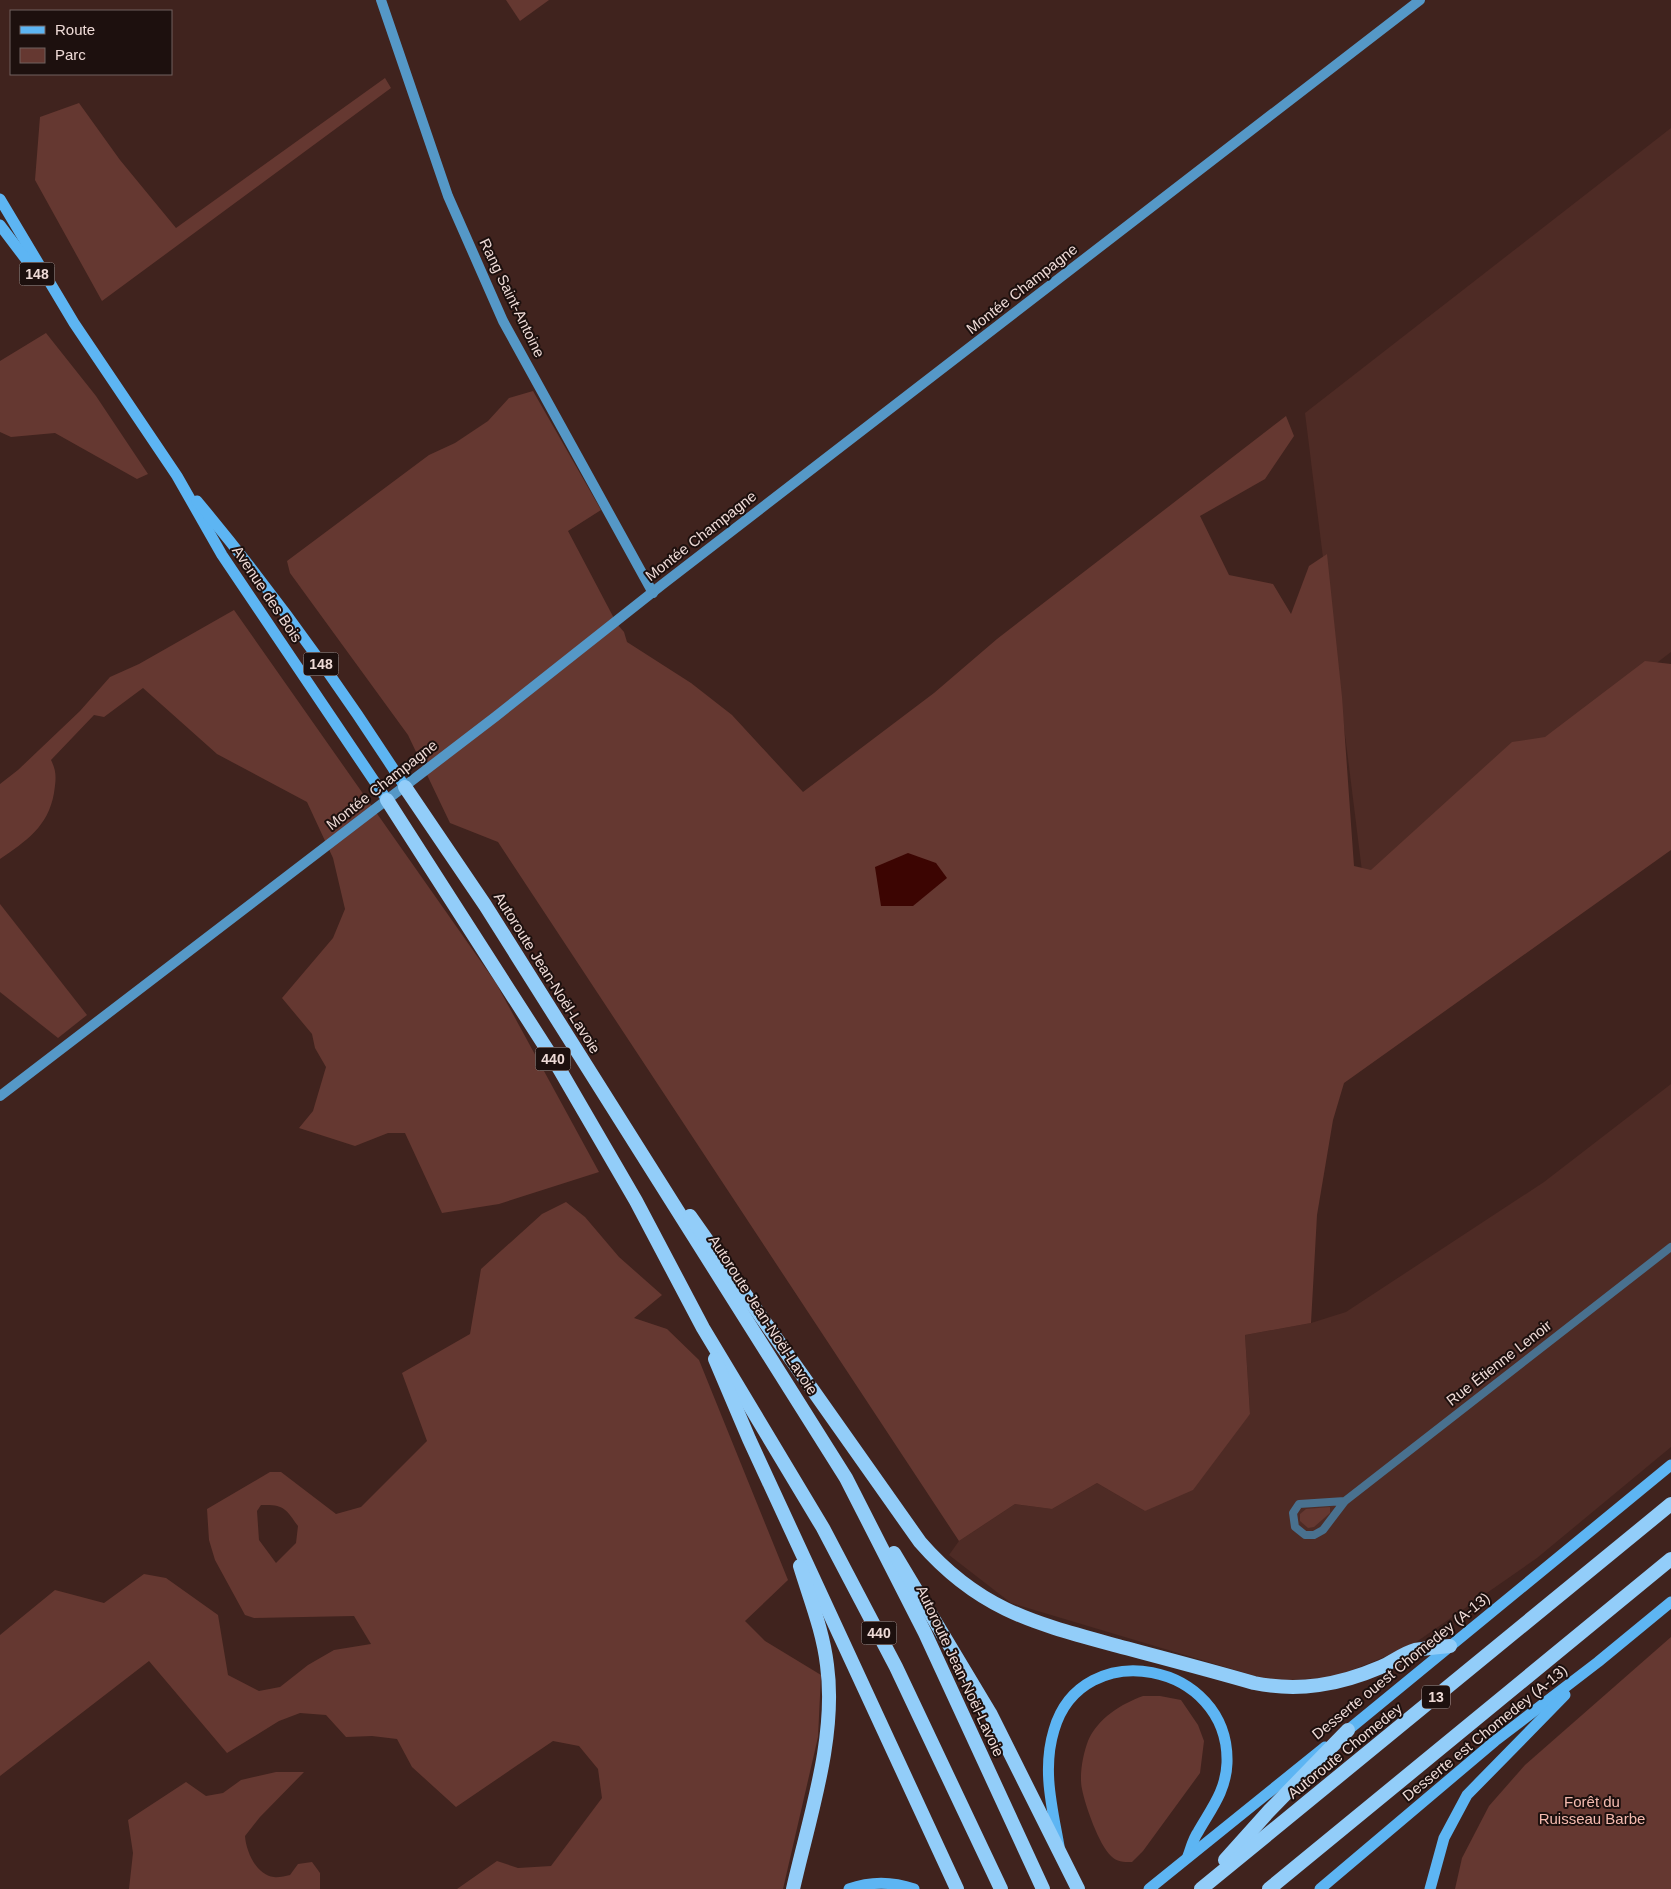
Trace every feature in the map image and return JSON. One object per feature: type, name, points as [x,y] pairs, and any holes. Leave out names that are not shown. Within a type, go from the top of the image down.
[{"type":"highway","name":"Autoroute Jean-Noël-Lavoie","points":[[405,787],[485,905],[846,1478],[925,1633],[1043,1889]]},
{"type":"highway","name":"440","points":[[387,800],[548,1050],[636,1201],[703,1328],[765,1428],[850,1578],[929,1734],[1001,1889]]},
{"type":"highway","points":[[630,1134],[736,1277],[838,1428],[915,1535],[939,1564],[979,1596],[1014,1615],[1050,1627],[1254,1683],[1281,1687],[1314,1687],[1337,1683],[1370,1672],[1414,1651],[1450,1646]]},
{"type":"highway","points":[[703,1328],[728,1393],[957,1889]]},
{"type":"highway","points":[[846,1478],[909,1576],[990,1713],[1078,1889]]},
{"type":"highway","name":"Autoroute Chomedey","points":[[1201,1889],[1671,1504]]},
{"type":"highway","points":[[780,1506],[823,1638],[829,1688],[825,1747],[794,1889]]},
{"type":"highway","points":[[1269,1889],[1671,1560]]},
{"type":"highway","points":[[1201,1889],[1270,1811],[1348,1730]]},
{"type":"main road","name":"Avenue des Bois","points":[[0,199],[74,323]]},
{"type":"main road","name":"Avenue des Bois","points":[[0,224],[74,323],[177,476],[222,555],[387,800]]},
{"type":"main road","name":"Avenue des Bois","points":[[177,476],[256,576],[340,691],[405,787]]},
{"type":"main road","name":"Desserte ouest Chomedey (A-13)","points":[[1149,1889],[1294,1770],[1348,1730],[1671,1465]]},
{"type":"main road","name":"Desserte est Chomedey (A-13)","points":[[1320,1889],[1495,1741],[1598,1662],[1671,1602]]},
{"type":"main road","points":[[1430,1889],[1444,1838],[1467,1795],[1598,1662]]},
{"type":"main road","points":[[1060,1850],[1050,1793],[1048,1766],[1052,1738],[1057,1721],[1072,1698],[1095,1681],[1114,1673],[1145,1670],[1172,1677],[1196,1691],[1217,1718],[1226,1744],[1227,1763],[1222,1789],[1214,1806],[1197,1832],[1187,1858]]},
{"type":"main road","points":[[848,1889],[874,1882],[893,1883],[914,1889]]},
{"type":"street","name":"Rang Saint-Antoine","points":[[381,0],[448,196],[503,320],[653,592]]},
{"type":"street","name":"Montée Champagne","points":[[0,1096],[405,787],[653,592],[1420,0]]},
{"type":"street","name":"Rue Étienne Lenoir","points":[[1345,1501],[1299,1504],[1292,1513],[1295,1527],[1305,1535],[1314,1535],[1323,1530],[1345,1501],[1671,1247]]},
{"type":"shaded area","points":[[1671,128],[1671,652],[1364,887],[1305,413]]},
{"type":"shaded area","points":[[908,853],[936,863],[947,878],[913,906],[881,906],[875,867]]},
{"type":"shaded area","points":[[1671,1084],[1671,1447],[1537,1558],[1409,1647],[1335,1677],[1272,1681],[1011,1603],[949,1555],[959,1541],[1015,1504],[1052,1509],[1097,1483],[1145,1511],[1250,1414],[1245,1335],[1311,1323],[1346,1312],[1544,1182]]},
{"type":"green space","points":[[506,0],[549,0],[520,21]]},
{"type":"green space","points":[[385,78],[391,88],[102,301],[35,180],[40,117],[79,103],[120,160],[176,228]]},
{"type":"green space","points":[[46,333],[96,396],[148,474],[137,479],[55,433],[11,437],[0,432],[0,361]]},
{"type":"green space","points":[[533,391],[601,510],[568,531],[617,624],[624,632],[627,642],[691,683],[732,715],[803,792],[934,693],[997,639],[1286,416],[1294,436],[1265,479],[1200,516],[1229,575],[1273,584],[1291,614],[1309,566],[1327,554],[1342,697],[1354,866],[1371,870],[1512,742],[1545,737],[1645,661],[1671,664],[1671,850],[1344,1083],[1333,1120],[1317,1215],[1311,1323],[1245,1335],[1250,1414],[1193,1490],[1145,1511],[1097,1483],[1052,1509],[1015,1504],[959,1541],[498,842],[450,823],[408,735],[290,573],[287,561],[429,455],[455,443],[488,421],[509,398]]},
{"type":"green space","points":[[234,610],[496,983],[599,1172],[499,1204],[442,1213],[405,1133],[388,1133],[355,1146],[299,1128],[313,1111],[326,1067],[315,1048],[312,1034],[282,998],[333,938],[345,909],[333,858],[307,802],[217,754],[143,688],[104,717],[94,715],[51,760],[55,772],[55,784],[47,815],[27,839],[0,859],[0,784],[18,770],[80,711],[110,677],[139,664]]},
{"type":"green space","points":[[0,904],[87,1015],[58,1038],[0,992]]},
{"type":"green space","points":[[566,1202],[585,1217],[619,1257],[662,1295],[634,1318],[667,1329],[699,1360],[788,1580],[745,1621],[765,1641],[821,1675],[818,1737],[783,1889],[457,1889],[497,1861],[518,1868],[551,1866],[602,1798],[598,1769],[579,1746],[553,1741],[456,1807],[412,1767],[397,1739],[372,1736],[346,1737],[326,1715],[300,1713],[279,1721],[227,1753],[149,1661],[0,1776],[0,1635],[55,1590],[104,1603],[144,1574],[166,1578],[218,1615],[228,1675],[259,1691],[280,1687],[308,1665],[334,1650],[371,1644],[354,1616],[254,1618],[245,1615],[215,1560],[209,1540],[207,1509],[270,1472],[281,1472],[336,1514],[361,1507],[427,1441],[402,1373],[470,1334],[481,1269],[542,1214]],"holes":[[[261,1505],[275,1505],[284,1509],[298,1526],[296,1543],[276,1563],[259,1540],[257,1511]]]},
{"type":"green space","points":[[1330,1507],[1330,1513],[1314,1527],[1308,1528],[1300,1521],[1300,1514],[1306,1509]]},
{"type":"green space","name":"Forêt du Ruisseau Barbe","points":[[1671,1637],[1671,1889],[1455,1889],[1462,1858],[1489,1806],[1525,1765]]},
{"type":"green space","points":[[1143,1696],[1160,1696],[1181,1700],[1198,1725],[1204,1741],[1200,1773],[1143,1851],[1132,1862],[1123,1862],[1113,1858],[1106,1851],[1093,1824],[1082,1789],[1082,1765],[1088,1741],[1098,1725],[1111,1713]]},
{"type":"green space","points":[[276,1772],[304,1772],[260,1817],[245,1836],[247,1848],[253,1861],[262,1872],[276,1877],[290,1875],[298,1864],[312,1862],[320,1873],[320,1889],[129,1889],[133,1853],[128,1820],[186,1782],[206,1796],[223,1793],[241,1780]]}]
